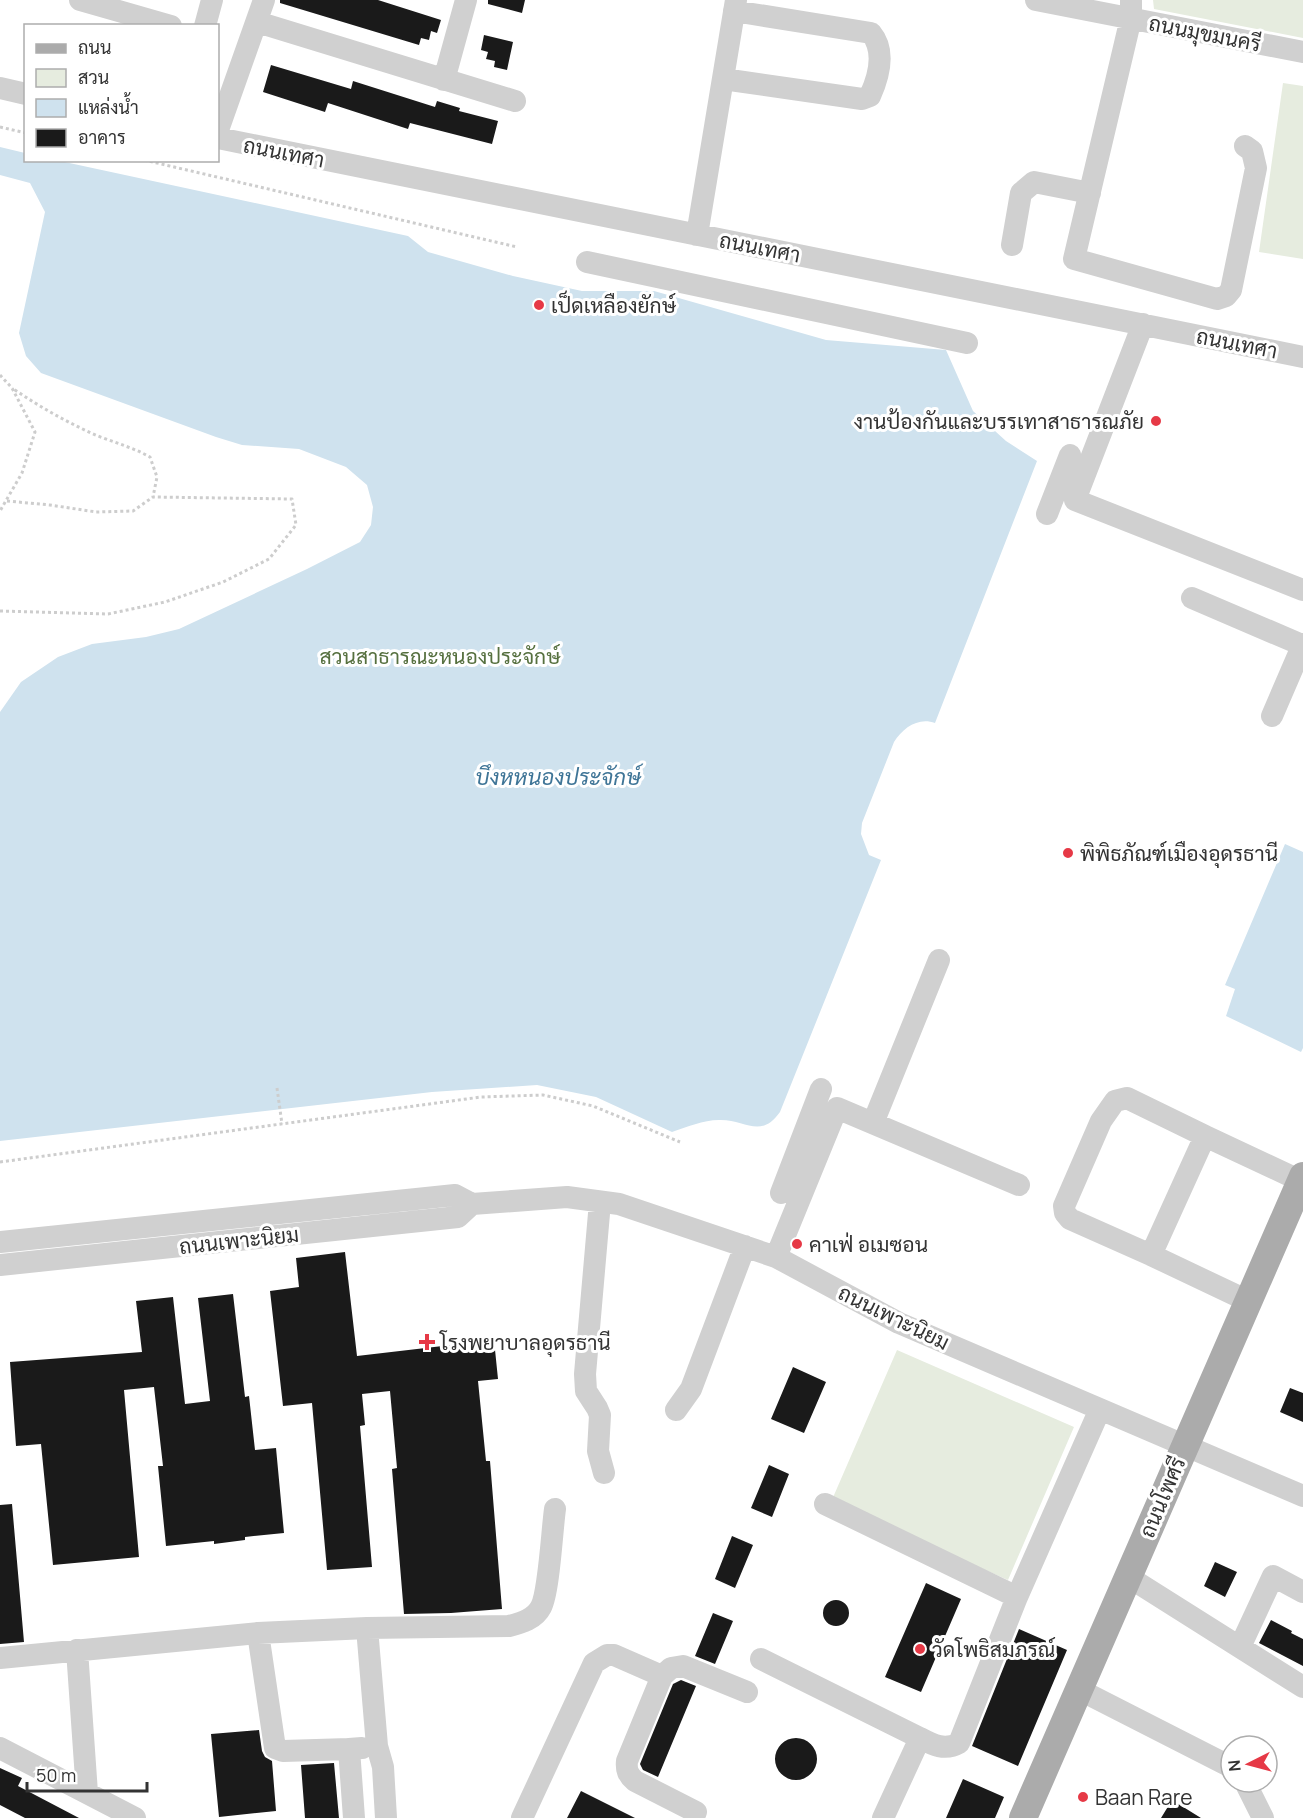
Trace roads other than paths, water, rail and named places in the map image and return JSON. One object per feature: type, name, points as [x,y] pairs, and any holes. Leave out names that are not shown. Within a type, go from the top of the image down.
[{"type":"main road","name":"ถนนโพศรี","points":[[1023,1818],[1302,1179]]},
{"type":"street","points":[[80,0],[164,24]]},
{"type":"street","points":[[206,24],[212,0]]},
{"type":"street","points":[[219,127],[264,0]]},
{"type":"street","points":[[444,80],[466,0]]},
{"type":"street","name":"ถนนมุขมนครี","points":[[1036,0],[1131,9],[1303,52]]},
{"type":"street","points":[[697,235],[735,6],[871,33],[879,42],[880,57],[875,83],[870,96],[862,99],[723,79]]},
{"type":"street","points":[[1131,9],[1074,259],[1217,299],[1221,298],[1231,290],[1256,168],[1252,151],[1245,146]]},
{"type":"street","points":[[256,22],[515,101]]},
{"type":"street","points":[[0,88],[24,94]]},
{"type":"street","name":"ถนนเทศา","points":[[219,138],[1303,357]]},
{"type":"street","points":[[1012,245],[1021,193],[1034,182],[1090,193]]},
{"type":"street","points":[[587,262],[967,343]]},
{"type":"street","points":[[1143,324],[1075,500],[1303,590]]},
{"type":"street","points":[[1047,514],[1070,455]]},
{"type":"street","points":[[1192,598],[1303,644],[1272,716]]},
{"type":"street","points":[[873,1123],[939,960]]},
{"type":"street","points":[[777,1185],[821,1089]]},
{"type":"street","points":[[1248,1301],[1070,1219],[1065,1213],[1064,1206],[1101,1121],[1115,1101],[1127,1098],[1205,1137],[1302,1179]]},
{"type":"street","points":[[776,1257],[837,1108],[1019,1185]]},
{"type":"street","points":[[1151,1255],[1205,1137]]},
{"type":"street","name":"ถนนเพาะนิยม","points":[[0,1242],[455,1195],[472,1204],[567,1197],[619,1204],[776,1257],[899,1323],[1303,1496]]},
{"type":"street","points":[[600,1202],[585,1374],[586,1391],[600,1415],[598,1451],[604,1473]]},
{"type":"street","name":"ถนนเพาะนิยม","points":[[0,1265],[458,1217],[472,1204]]},
{"type":"street","points":[[676,1410],[691,1389],[745,1246]]},
{"type":"street","points":[[761,1659],[940,1747],[959,1743],[1017,1598],[1100,1409]]},
{"type":"street","points":[[825,1503],[1017,1598]]},
{"type":"street","points":[[0,1658],[258,1633],[367,1628],[509,1626],[530,1618],[542,1606],[555,1509]]},
{"type":"street","points":[[1127,1576],[1303,1687]]},
{"type":"street","points":[[1240,1647],[1274,1576],[1303,1592]]},
{"type":"street","points":[[367,1628],[376,1746],[383,1767],[386,1818]]},
{"type":"street","points":[[258,1633],[275,1748],[283,1751],[376,1746]]},
{"type":"street","points":[[77,1650],[87,1793]]},
{"type":"street","points":[[522,1818],[594,1663],[607,1655],[614,1655],[662,1676]]},
{"type":"street","points":[[697,1810],[635,1781],[629,1775],[627,1768],[627,1761],[662,1676],[671,1668],[683,1666],[747,1692]]},
{"type":"street","points":[[1078,1689],[1219,1761]]},
{"type":"street","points":[[883,1818],[920,1738]]},
{"type":"street","points":[[0,1748],[135,1818]]},
{"type":"street","points":[[349,1749],[354,1818]]},
{"type":"street","points":[[1251,1794],[1263,1818]]},
{"type":"water","name":"บึงหหนองประจักษ์","points":[[0,147],[24,153],[24,162],[65,162],[408,236],[428,252],[513,276],[582,291],[654,291],[826,340],[946,350],[973,411],[1006,441],[1037,461],[935,723],[923,721],[912,725],[894,742],[862,823],[861,834],[869,855],[881,860],[780,1112],[773,1120],[759,1127],[713,1120],[672,1132],[596,1097],[537,1085],[432,1092],[0,1141],[0,712],[21,682],[58,657],[92,644],[146,637],[179,629],[360,542],[371,525],[373,507],[367,485],[346,467],[299,449],[242,445],[216,437],[41,373],[26,356],[19,333],[45,212],[30,183],[0,175]]},
{"type":"water","points":[[1285,844],[1303,852],[1303,1048],[1301,1052],[1226,1016],[1235,989],[1225,985]]},
{"type":"place","name":"เป็ดเหลืองยักษ์","points":[[539,305]]},
{"type":"place","name":"งานป้องกันและบรรเทาสาธารณภัย","points":[[1156,421]]},
{"type":"place","name":"พิพิธภัณฑ์เมืองอุดรธานี","points":[[1068,853]]},
{"type":"place","name":"คาเฟ่ อเมซอน","points":[[797,1244]]},
{"type":"place","name":"โรงพยาบาลอุดรธานี","points":[[427,1342]]},
{"type":"place","name":"วัดโพธิสมภรณ์","points":[[920,1649]]},
{"type":"place","name":"Baan Rare","points":[[1083,1797]]},
{"type":"park label","name":"สวนสาธารณะหนองประจักษ์","points":[[440,656]]}]
